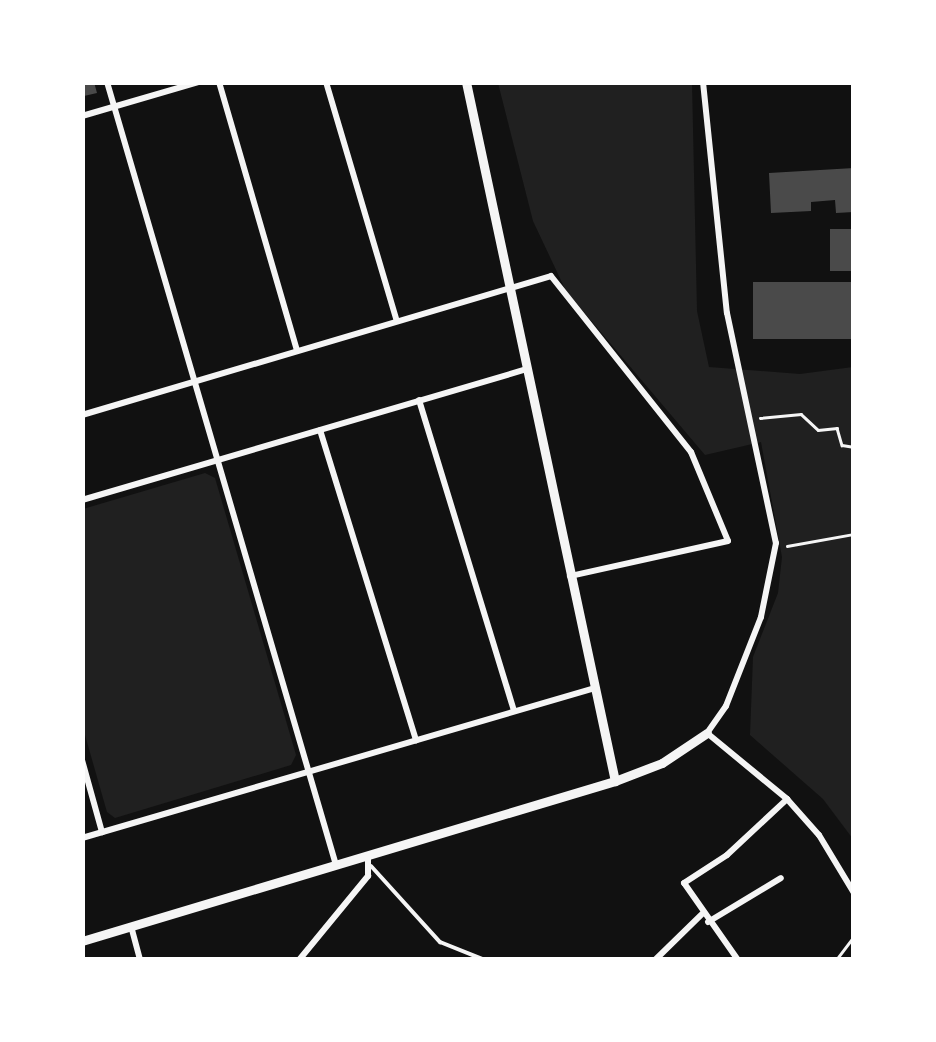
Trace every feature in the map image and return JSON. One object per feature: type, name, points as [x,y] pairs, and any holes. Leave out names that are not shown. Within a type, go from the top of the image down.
[{"type":"street","points":[[107,82],[337,867]]},
{"type":"street","points":[[82,116],[198,82]]},
{"type":"street","points":[[218,82],[297,351]]},
{"type":"street","points":[[326,82],[397,321]]},
{"type":"street","points":[[466,82],[615,781]]},
{"type":"street","points":[[82,941],[337,867],[370,861],[615,781],[662,763],[707,732],[726,706],[761,617],[776,547],[745,412],[702,82]]},
{"type":"street","points":[[83,412],[551,276],[691,452],[728,541],[570,576]]},
{"type":"street","points":[[82,500],[527,369]]},
{"type":"street","points":[[419,400],[514,711]]},
{"type":"street","points":[[320,430],[416,740]]},
{"type":"street","points":[[82,838],[595,688]]},
{"type":"street","points":[[707,732],[787,799],[819,834],[854,893]]},
{"type":"street","points":[[82,760],[102,832]]},
{"type":"street","points":[[738,960],[702,914],[684,883],[727,856],[787,799]]},
{"type":"street","points":[[299,960],[359,890],[370,861]]},
{"type":"street","points":[[708,922],[781,878]]},
{"type":"street","points":[[655,960],[702,914]]},
{"type":"street","points":[[131,926],[140,960]]},
{"type":"lane","points":[[370,861],[440,942],[484,960]]},
{"type":"path","points":[[745,412],[778,421],[801,414],[818,430],[837,428],[842,445],[854,447]]},
{"type":"path","points":[[776,547],[854,534]]},
{"type":"path","points":[[836,960],[854,936]]},
{"type":"shaded area","points":[[498,83],[692,83],[697,311],[709,367],[800,374],[853,367],[853,839],[823,799],[750,735],[753,657],[778,593],[782,557],[761,442],[705,455],[566,291],[533,221]]},
{"type":"shaded area","points":[[205,473],[215,478],[296,755],[291,765],[115,818],[107,812],[83,728],[83,509]]},
{"type":"building","points":[[82,82],[94,82],[97,93],[84,96],[82,108]]},
{"type":"building","points":[[854,168],[854,212],[836,213],[835,200],[811,202],[811,211],[771,213],[769,173]]},
{"type":"building","points":[[830,229],[854,229],[854,271],[830,271]]},
{"type":"building","points":[[753,282],[854,282],[854,339],[753,339]]}]
